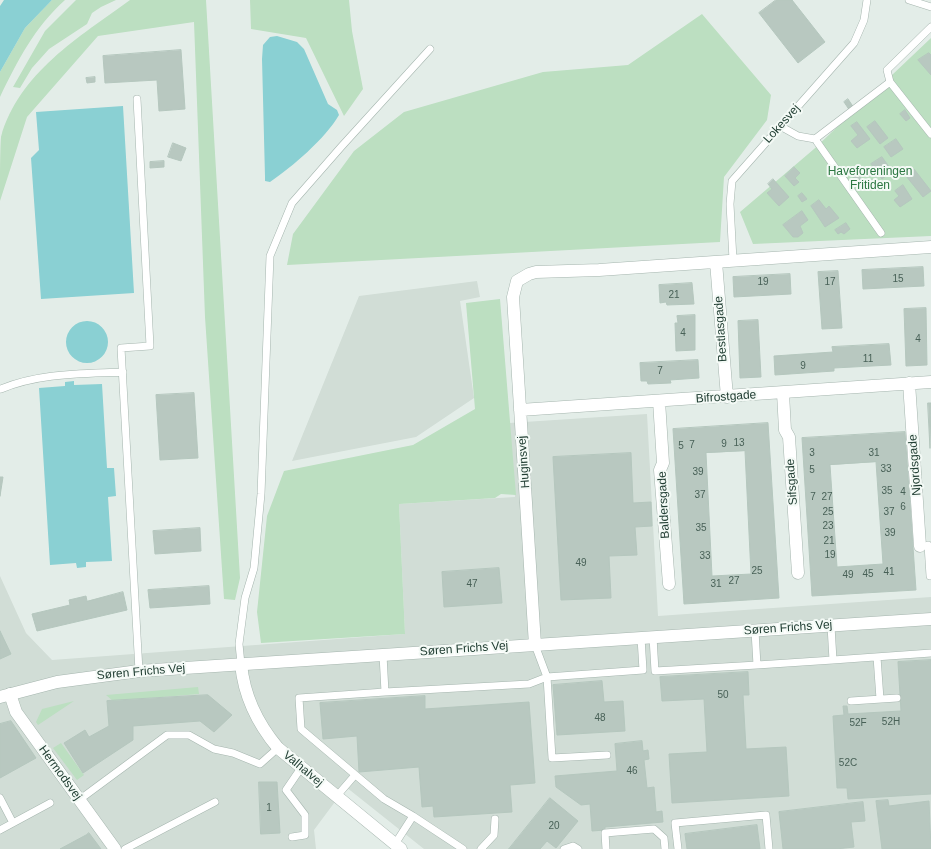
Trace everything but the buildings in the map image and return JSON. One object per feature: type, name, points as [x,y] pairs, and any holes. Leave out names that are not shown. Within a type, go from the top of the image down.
[{"type":"street","points":[[716,262],[931,247]]},
{"type":"street","name":"Huginsvej","points":[[535,645],[513,297],[517,281],[536,272],[716,262]]},
{"type":"street","name":"Bestlasgade","points":[[716,262],[727,397]]},
{"type":"street","name":"Bifrostgade","points":[[520,410],[931,382]]},
{"type":"street","name":"Njordsgade","points":[[909,383],[926,545]]},
{"type":"street","name":"Sifsgade","points":[[783,393],[785,430],[789,437],[798,573]]},
{"type":"street","name":"Baldersgade","points":[[659,401],[663,463],[660,470],[669,584]]},
{"type":"street","name":"Søren Frichs Vej","points":[[5,696],[57,682],[139,671],[931,619]]},
{"type":"street","name":"Valhalvej","points":[[241,664],[243,680],[249,702],[264,731],[278,748],[336,797],[398,846]]},
{"type":"street","name":"Hermodsvej","points":[[5,696],[115,849]]},
{"type":"lane","name":"Lokesvej","points":[[733,260],[730,196],[732,181],[854,43],[864,20],[867,0]]},
{"type":"lane","points":[[909,0],[931,8]]},
{"type":"lane","points":[[931,27],[887,70],[890,82],[931,134]]},
{"type":"lane","points":[[241,664],[239,644],[245,598],[254,568],[261,494],[270,256],[292,203],[430,49]]},
{"type":"lane","points":[[815,139],[890,82]]},
{"type":"lane","points":[[137,99],[150,346],[121,348],[139,671]]},
{"type":"lane","points":[[780,126],[798,136],[815,139],[881,232]]},
{"type":"lane","points":[[1,389],[37,377],[122,372]]},
{"type":"lane","points":[[926,545],[930,576]]},
{"type":"lane","points":[[831,626],[833,660]]},
{"type":"lane","points":[[755,631],[757,665]]},
{"type":"lane","points":[[653,637],[655,671],[931,653]]},
{"type":"lane","points":[[462,849],[414,816],[384,799],[301,729],[299,698],[529,684],[547,677],[643,670],[641,638]]},
{"type":"lane","points":[[535,645],[547,677],[552,758],[607,755]]},
{"type":"lane","points":[[383,655],[386,692]]},
{"type":"lane","points":[[877,657],[880,699]]},
{"type":"lane","points":[[851,700],[897,698]]},
{"type":"lane","points":[[80,800],[167,735],[189,735],[214,749],[233,753],[260,764],[278,748]]},
{"type":"lane","points":[[292,837],[305,835],[305,815],[286,790],[301,768]]},
{"type":"lane","points":[[336,797],[355,775]]},
{"type":"lane","points":[[0,798],[13,823]]},
{"type":"lane","points":[[125,849],[215,802]]},
{"type":"lane","points":[[0,830],[50,803]]},
{"type":"lane","points":[[678,849],[675,823],[766,815],[769,849]]},
{"type":"lane","points":[[398,846],[414,816]]},
{"type":"lane","points":[[481,849],[494,835],[495,818]]},
{"type":"lane","points":[[606,849],[605,833],[654,829],[664,838],[665,849]]},
{"type":"lane","points":[[564,849],[573,846],[578,849]]},
{"type":"shaded area","points":[[477,281],[480,297],[460,301],[474,398],[416,437],[292,461],[359,296]]},
{"type":"shaded area","points":[[647,414],[658,616],[931,597],[931,849],[424,849],[346,787],[314,830],[316,849],[0,849],[0,576],[26,633],[52,660],[405,634],[399,504],[515,497],[509,423]]},
{"type":"green space","points":[[52,0],[65,0],[44,22],[36,33],[20,57],[0,97],[0,72],[25,28]]},
{"type":"green space","points":[[76,0],[116,0],[92,13],[87,24],[49,49],[32,68],[20,88],[13,87],[45,31]]},
{"type":"green space","points":[[130,0],[206,0],[240,578],[235,600],[224,599],[205,317],[194,22],[98,36],[27,117],[0,201],[1,137],[10,114],[22,94],[36,75],[53,58]]},
{"type":"green space","points":[[250,0],[349,0],[352,31],[363,89],[344,116],[306,38],[251,29]]},
{"type":"green space","points":[[702,14],[771,95],[767,120],[724,177],[720,242],[287,265],[293,234],[354,151],[404,112],[543,72],[628,65]]},
{"type":"green space","name":"Haveforeningen Fritiden","points":[[931,38],[931,236],[753,244],[740,212],[814,149]]},
{"type":"green space","points":[[500,299],[516,495],[501,494],[495,498],[399,504],[405,634],[261,643],[257,612],[267,516],[284,471],[413,445],[475,409],[466,303]]},
{"type":"green space","points":[[198,687],[199,694],[113,701],[106,695]]},
{"type":"green space","points":[[74,701],[38,725],[36,722],[42,709]]},
{"type":"green space","points":[[61,743],[84,775],[77,780],[53,748]]},
{"type":"water","points":[[4,0],[52,0],[25,28],[0,72],[0,6]]},
{"type":"water","points":[[277,36],[297,42],[304,49],[328,104],[337,110],[339,115],[308,152],[270,182],[265,181],[262,59],[263,45],[270,37]]},
{"type":"water","points":[[123,106],[134,293],[41,299],[31,158],[39,150],[36,112]]},
{"type":"water","points":[[83,321],[91,321],[99,324],[105,330],[108,342],[105,354],[99,360],[91,363],[83,363],[75,360],[69,354],[66,346],[66,338],[69,330],[75,324]]},
{"type":"water","points":[[74,381],[74,385],[102,384],[107,468],[114,468],[116,496],[108,497],[112,561],[86,562],[86,567],[77,568],[76,563],[50,565],[39,388],[65,386],[65,382]]}]
